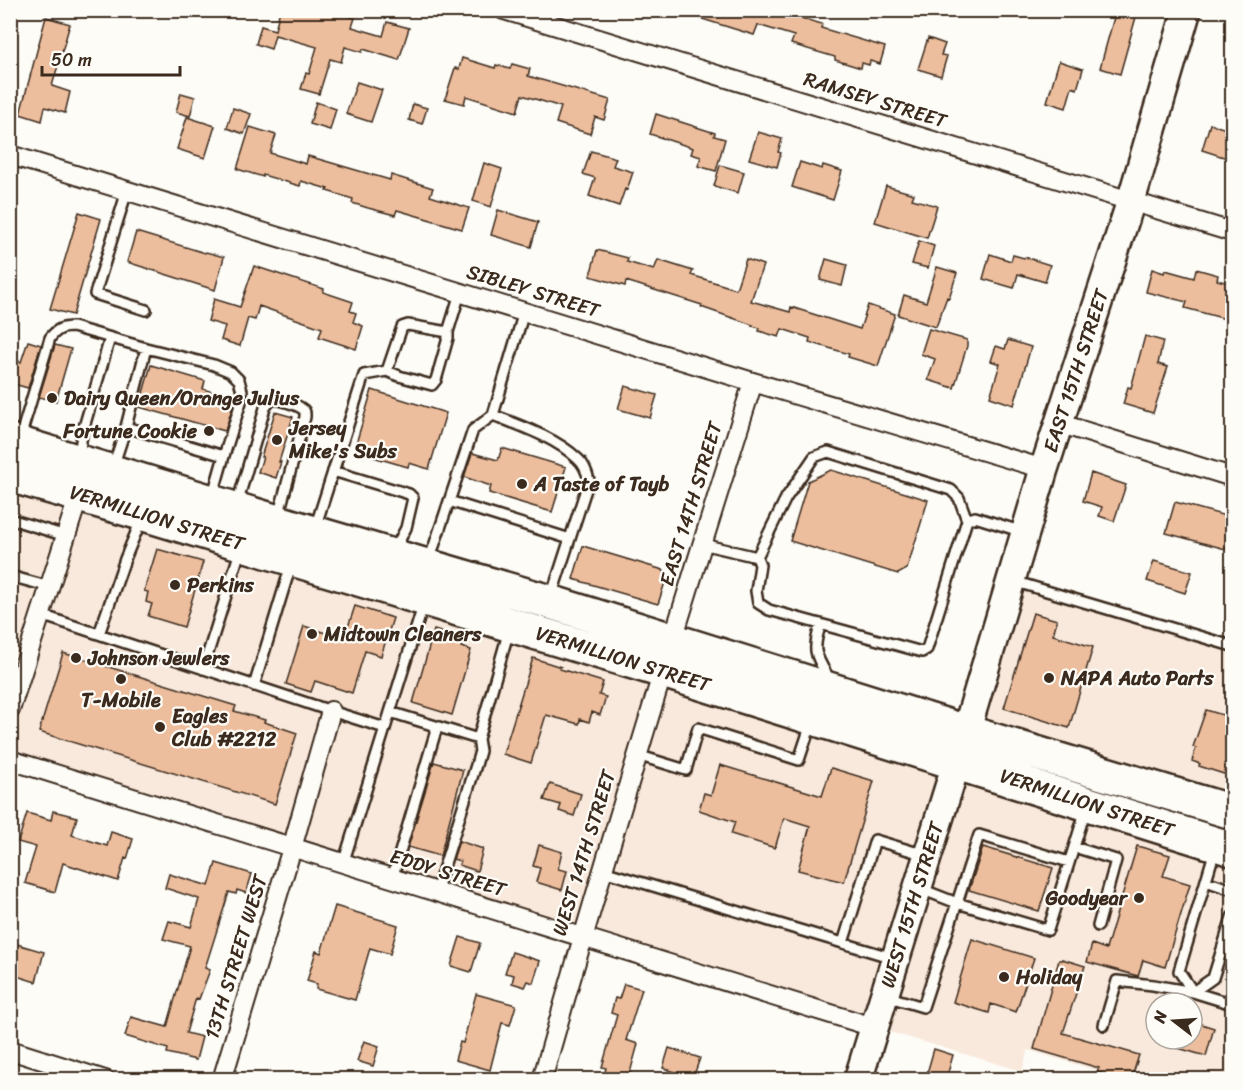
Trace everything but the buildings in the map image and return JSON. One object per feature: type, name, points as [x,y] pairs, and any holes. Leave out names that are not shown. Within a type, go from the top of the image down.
[{"type":"highway","name":"VERMILLION STREET","points":[[14,442],[392,556],[429,580],[510,625],[813,717],[962,747],[1233,812]]},
{"type":"highway","name":"VERMILLION STREET","points":[[10,475],[292,559],[429,580],[550,602],[836,691],[1088,803],[1225,847]]},
{"type":"street","name":"RAMSEY STREET","points":[[504,10],[1233,232]]},
{"type":"street","name":"EAST 15TH STREET","points":[[962,747],[1044,469],[1131,201],[1187,10]]},
{"type":"street","name":"SIBLEY STREET","points":[[10,155],[1044,469]]},
{"type":"street","name":"EAST 14TH STREET","points":[[672,640],[753,382]]},
{"type":"street","points":[[1059,423],[1233,477]]},
{"type":"street","points":[[10,710],[79,495],[78,462]]},
{"type":"street","name":"WEST 14TH STREET","points":[[542,1080],[582,937],[672,640]]},
{"type":"street","name":"13TH STREET WEST","points":[[222,1080],[331,711]]},
{"type":"street","name":"WEST 15TH STREET","points":[[858,1080],[962,747]]},
{"type":"street","name":"EDDY STREET","points":[[10,760],[873,1027]]},
{"type":"street","points":[[10,1050],[105,1080]]},
{"type":"lane","points":[[127,191],[95,294],[146,310]]},
{"type":"lane","points":[[314,533],[364,375],[387,371],[432,385],[436,380],[460,292]]},
{"type":"lane","points":[[343,864],[429,580],[449,501],[473,430],[493,415],[524,312]]},
{"type":"lane","points":[[14,442],[50,338],[56,330],[74,327],[214,365],[231,372],[239,380],[242,391],[242,402],[225,456],[223,506]]},
{"type":"lane","points":[[387,371],[402,327],[448,332]]},
{"type":"lane","points":[[78,462],[82,434],[110,338]]},
{"type":"lane","points":[[111,472],[126,428],[146,348]]},
{"type":"lane","points":[[223,506],[265,408],[270,401],[276,399],[301,407],[306,417],[277,522]]},
{"type":"lane","points":[[493,415],[551,440],[579,459],[587,471],[589,480],[550,602]]},
{"type":"lane","points":[[126,428],[225,456]]},
{"type":"lane","points":[[828,452],[951,490],[958,498],[967,520],[927,649],[922,652],[769,610],[758,603],[756,591],[760,565],[757,557],[786,498],[814,456],[828,452]]},
{"type":"lane","points":[[333,471],[410,494],[413,498],[406,528],[392,556]]},
{"type":"lane","points":[[449,501],[570,538]]},
{"type":"lane","points":[[99,634],[125,559],[144,514]]},
{"type":"lane","points":[[967,520],[975,518],[1025,532]]},
{"type":"lane","points":[[10,519],[66,536]]},
{"type":"lane","points":[[203,669],[242,544]]},
{"type":"lane","points":[[702,544],[757,557]]},
{"type":"lane","points":[[254,686],[292,559]]},
{"type":"lane","points":[[10,576],[50,587]]},
{"type":"lane","points":[[1011,581],[1233,646]]},
{"type":"lane","points":[[41,615],[385,728]]},
{"type":"lane","points":[[821,624],[816,637],[815,649],[836,691]]},
{"type":"lane","points":[[436,892],[480,751],[477,739],[510,625]]},
{"type":"lane","points":[[390,712],[477,739]]},
{"type":"lane","points":[[638,755],[686,770],[699,728],[799,760],[813,717]]},
{"type":"lane","points":[[392,879],[437,727]]},
{"type":"lane","points":[[917,888],[957,903],[1048,930],[1088,803]]},
{"type":"lane","points":[[883,996],[923,1007],[979,835],[1069,862]]},
{"type":"lane","points":[[843,943],[875,840],[927,855]]},
{"type":"lane","points":[[1074,847],[1116,860],[1098,926]]},
{"type":"lane","points":[[1192,991],[1179,971],[1206,881],[1225,847]]},
{"type":"lane","points":[[603,871],[895,959]]},
{"type":"lane","points":[[1206,881],[1233,890]]},
{"type":"lane","points":[[1194,991],[1213,978],[1233,917]]},
{"type":"lane","points":[[1104,1025],[1117,981],[1187,991]]},
{"type":"lane","points":[[1204,995],[1233,1004]]},
{"type":"shaded area","points":[[10,441],[966,731],[1011,581],[1232,646],[1232,1079],[1125,1079],[1028,1050],[1022,1071],[11,760]]},
{"type":"place","name":"Dairy Queen/Orange Julius","points":[[52,398]]},
{"type":"place","name":"Fortune Cookie","points":[[209,431]]},
{"type":"place","name":"Jersey Mike's Subs","points":[[277,440]]},
{"type":"place","name":"A Taste of Tayb","points":[[522,484]]},
{"type":"place","name":"Perkins","points":[[175,585]]},
{"type":"place","name":"Midtown Cleaners","points":[[312,634]]},
{"type":"place","name":"Johnson Jewlers","points":[[76,658]]},
{"type":"place","name":"NAPA Auto Parts","points":[[1049,678]]},
{"type":"place","name":"T-Mobile","points":[[121,679]]},
{"type":"place","name":"Eagles Club #2212","points":[[160,727]]},
{"type":"place","name":"Goodyear","points":[[1139,898]]},
{"type":"place","name":"Holiday","points":[[1004,977]]}]
